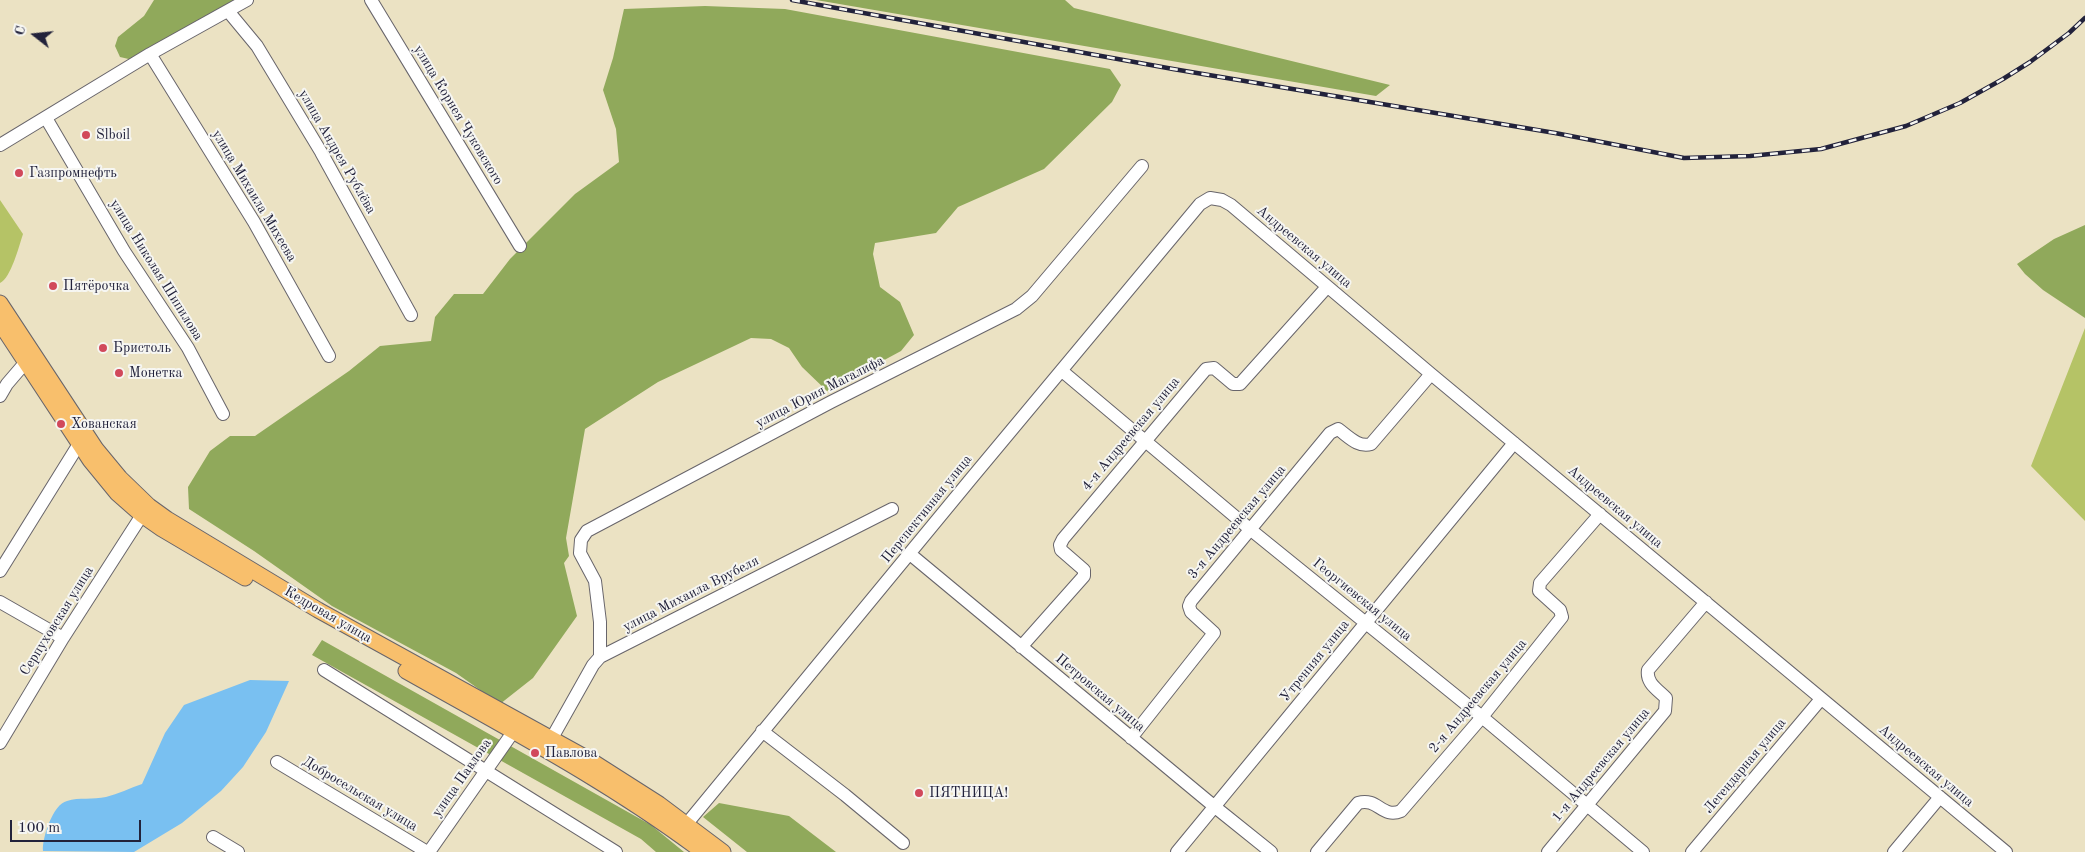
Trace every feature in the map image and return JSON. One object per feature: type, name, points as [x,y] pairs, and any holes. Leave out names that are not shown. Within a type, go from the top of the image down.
[{"type":"main road","name":"Кедровая улица","points":[[0,303],[96,449],[120,478],[149,506],[318,610],[549,744],[582,770],[683,829],[714,851]]},
{"type":"main road","name":"Кедровая улица","points":[[0,323],[90,460],[117,493],[142,515],[174,537],[277,597],[517,726]]},
{"type":"street","points":[[0,145],[150,54],[247,0]]},
{"type":"street","name":"улица Корнея Чуковского","points":[[371,0],[520,246]]},
{"type":"street","name":"улица Андрея Рублёва","points":[[228,11],[257,46],[321,152],[411,315]]},
{"type":"street","name":"улица Михаила Михеева","points":[[150,54],[254,222],[329,356]]},
{"type":"street","name":"улица Николая Шипилова","points":[[46,118],[124,252],[188,348],[223,414]]},
{"type":"street","name":"улица Юрия Магалифа","points":[[600,658],[600,622],[595,581],[580,553],[582,540],[587,531],[830,402],[1016,309],[1032,296],[1142,166]]},
{"type":"street","name":"Андреевская улица","points":[[1200,204],[1210,198],[1222,200],[1231,205],[1431,374],[2006,852]]},
{"type":"street","name":"Перспективная улица","points":[[683,829],[762,731],[1200,204]]},
{"type":"street","name":"4-я Андреевская улица","points":[[1021,647],[1084,576],[1084,570],[1061,550],[1060,544],[1144,441],[1206,369],[1214,368],[1233,384],[1240,384],[1327,287]]},
{"type":"street","points":[[0,396],[7,384],[26,363]]},
{"type":"street","name":"Георгиевская улица","points":[[1062,371],[1251,530],[1482,717],[1643,852]]},
{"type":"street","name":"3-я Андреевская улица","points":[[1131,738],[1212,638],[1214,633],[1211,629],[1192,612],[1189,606],[1191,601],[1330,433],[1338,429],[1359,445],[1371,444],[1431,374]]},
{"type":"street","name":"Утренняя улица","points":[[1177,852],[1514,443]]},
{"type":"street","points":[[0,571],[79,444]]},
{"type":"street","name":"улица Михаила Врубеля","points":[[549,744],[593,665],[600,658],[892,509]]},
{"type":"street","name":"2-я Андреевская улица","points":[[1317,852],[1358,803],[1365,801],[1373,803],[1387,813],[1393,814],[1401,810],[1482,717],[1562,617],[1560,610],[1540,591],[1540,583],[1600,514]]},
{"type":"street","name":"Серпуховская улица","points":[[0,743],[63,638],[142,515]]},
{"type":"street","name":"Петровская улица","points":[[910,554],[1131,738],[1272,852]]},
{"type":"street","points":[[0,602],[63,638]]},
{"type":"street","name":"1-я Андреевская улица","points":[[1548,852],[1665,711],[1666,698],[1649,682],[1648,670],[1706,602]]},
{"type":"street","points":[[324,670],[616,852]]},
{"type":"street","name":"Легендарная улица","points":[[1692,852],[1821,699]]},
{"type":"street","name":"улица Павлова","points":[[428,852],[484,770],[517,726]]},
{"type":"street","points":[[762,731],[845,795],[903,843]]},
{"type":"street","name":"Добросельская улица","points":[[278,762],[428,852]]},
{"type":"street","points":[[1894,852],[1940,797]]},
{"type":"street","points":[[213,837],[238,852]]},
{"type":"green space","points":[[154,0],[235,0],[133,60],[120,57],[115,46],[118,37],[144,16]]},
{"type":"green space","points":[[816,0],[1065,0],[1074,8],[1390,85],[1376,96]]},
{"type":"green space","points":[[705,6],[785,9],[1110,69],[1121,85],[1112,102],[1044,169],[958,207],[936,233],[875,243],[873,254],[880,287],[900,302],[914,335],[901,351],[827,391],[802,367],[789,348],[771,339],[751,338],[658,382],[585,429],[566,538],[569,556],[564,563],[577,616],[533,678],[500,704],[456,673],[332,606],[254,551],[189,509],[188,487],[210,451],[230,436],[255,436],[349,371],[380,346],[431,341],[435,317],[454,294],[483,294],[510,259],[575,194],[619,162],[616,129],[603,90],[613,58],[624,9]]},
{"type":"green space","points":[[0,200],[23,234],[8,275],[0,283]]},
{"type":"green space","points":[[2085,225],[2085,318],[2043,290],[2017,264],[2054,239]]},
{"type":"green space","points":[[2085,328],[2085,521],[2031,466]]},
{"type":"green space","points":[[322,640],[651,825],[684,852],[656,852],[641,839],[312,655]]},
{"type":"green space","points":[[719,803],[789,816],[836,852],[747,852],[703,817]]},
{"type":"water","points":[[250,680],[289,681],[266,732],[243,767],[221,791],[182,823],[134,852],[43,851],[44,838],[49,822],[62,803],[72,800],[106,797],[142,784],[165,733],[184,705]]},
{"type":"railway","points":[[792,0],[1173,69],[1555,133],[1684,158],[1750,156],[1821,149],[1906,126],[1960,103],[2003,79],[2069,33],[2085,18]]},
{"type":"place","name":"Slboil","points":[[86,135]]},
{"type":"place","name":"Газпромнефть","points":[[19,173]]},
{"type":"place","name":"Пятёрочка","points":[[53,286]]},
{"type":"place","name":"Бристоль","points":[[103,348]]},
{"type":"place","name":"Монетка","points":[[119,373]]},
{"type":"place","name":"Хованская","points":[[61,424]]},
{"type":"place","name":"Павлова","points":[[535,753]]},
{"type":"place","name":"ПЯТНИЦА!","points":[[919,793]]}]
